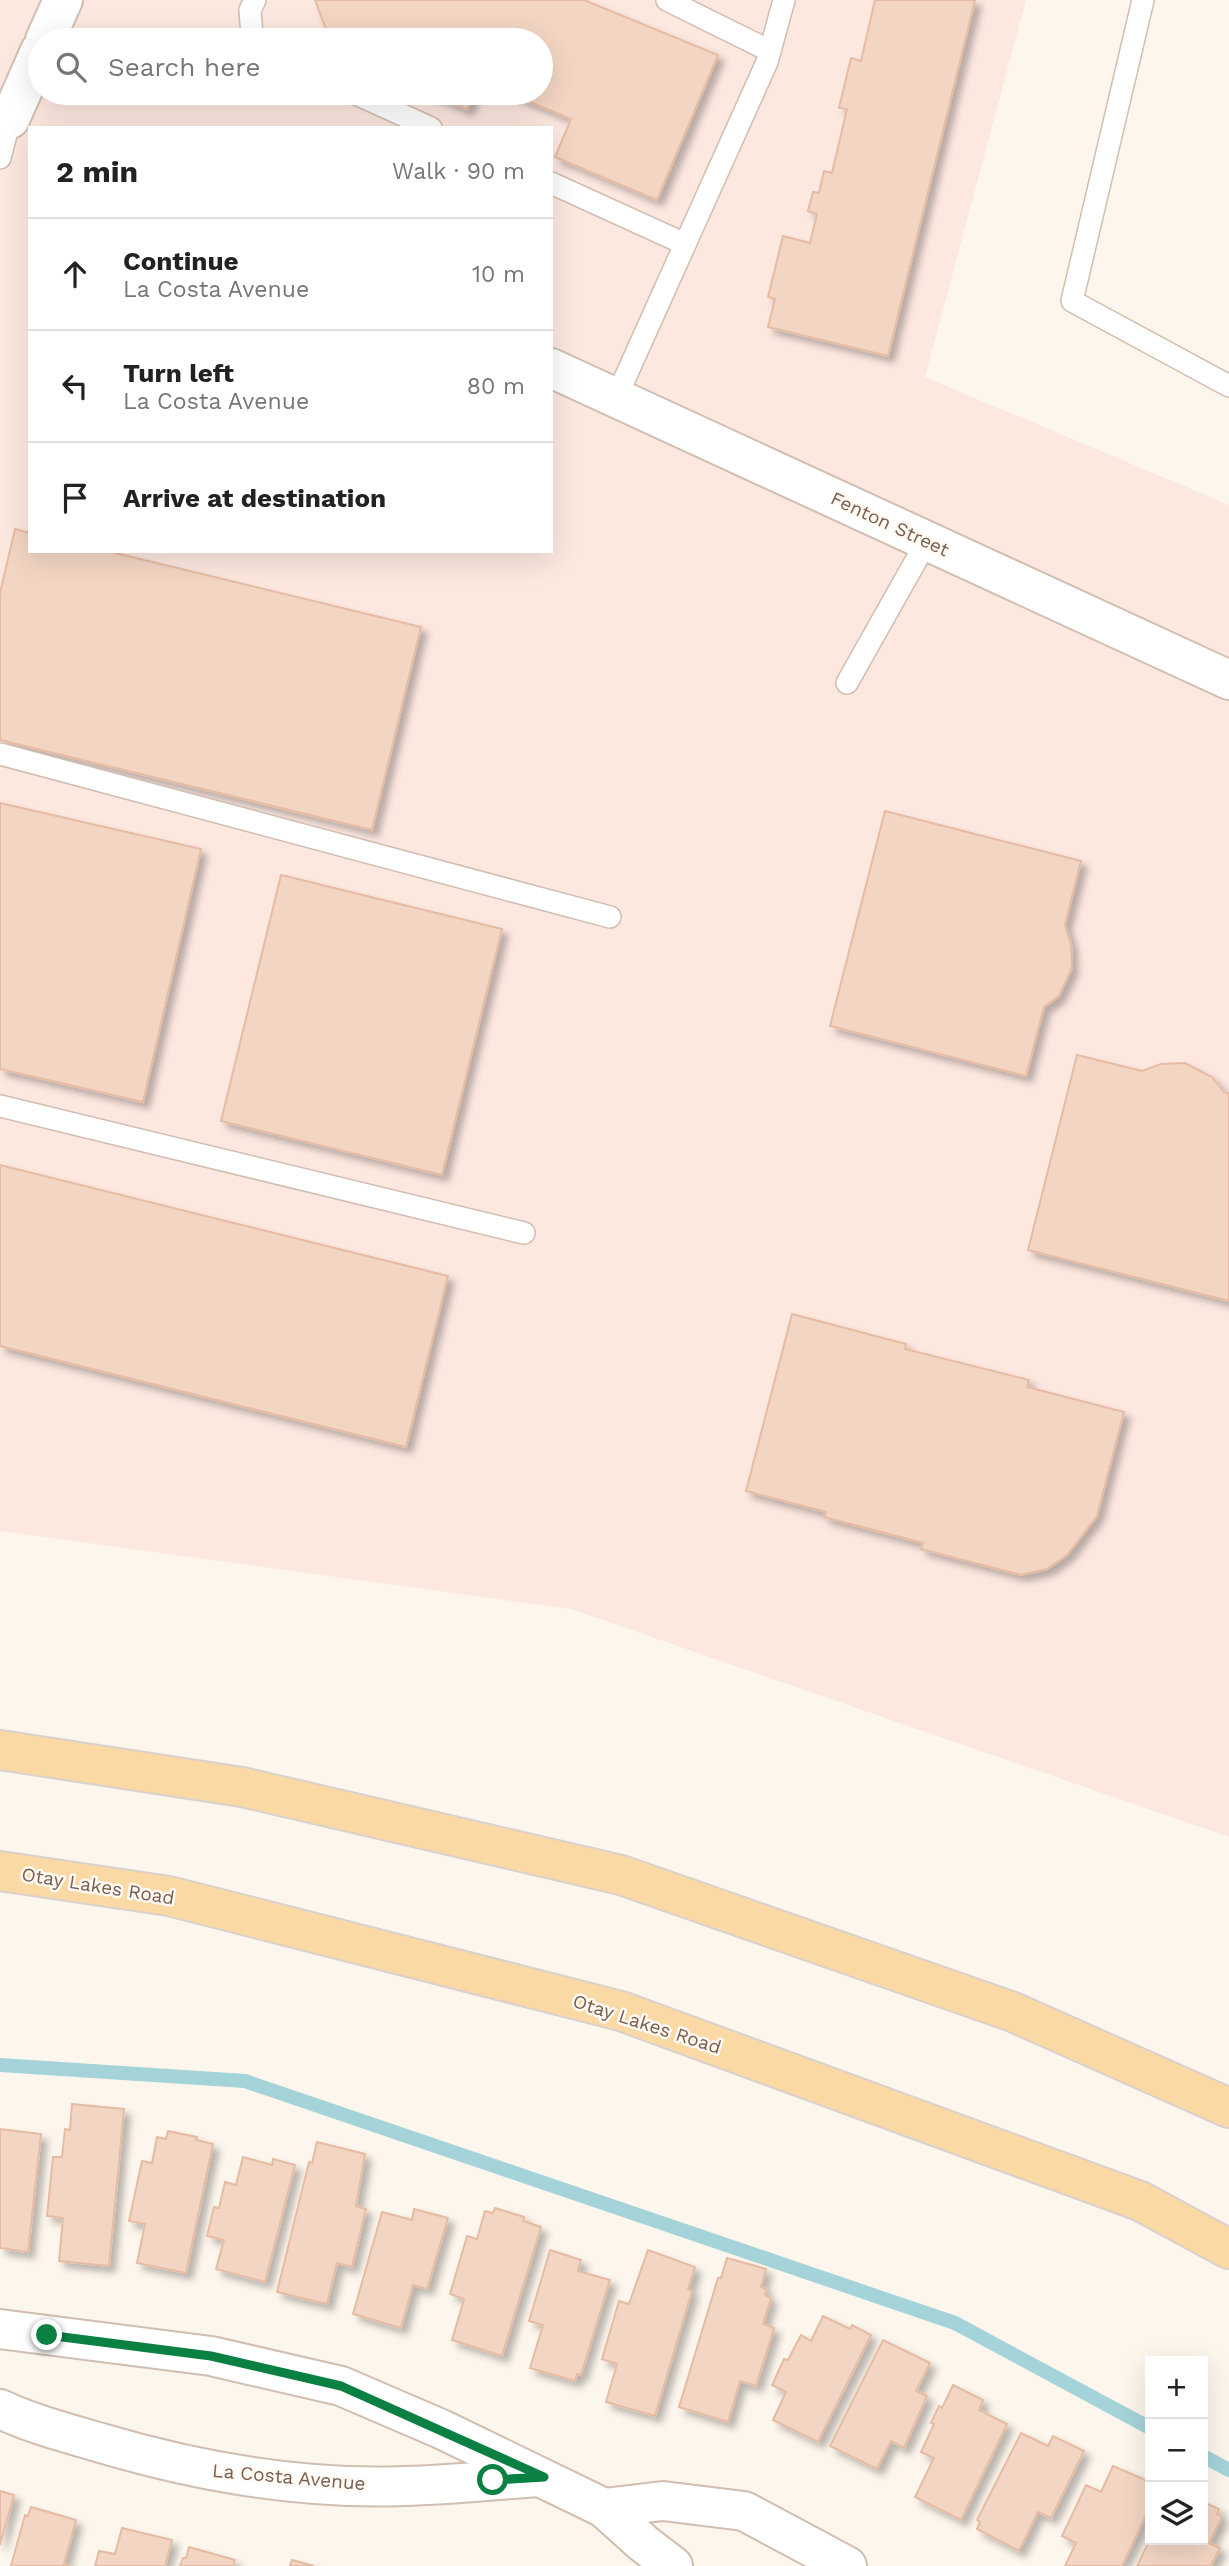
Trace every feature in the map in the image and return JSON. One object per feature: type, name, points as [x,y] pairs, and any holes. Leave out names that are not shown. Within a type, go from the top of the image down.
[{"type":"main road","points":[[0,1750],[242,1787],[621,1875],[1013,2012],[1229,2108]]},
{"type":"main road","name":"Otay Lakes Road","points":[[0,1871],[169,1896],[621,2011],[1140,2201],[1229,2249]]},
{"type":"street","points":[[50,28],[63,0]]},
{"type":"street","points":[[13,121],[28,82]]},
{"type":"street","name":"Fenton Street","points":[[553,369],[1229,680]]},
{"type":"street","points":[[0,2329],[211,2356],[341,2386],[544,2477],[604,2508],[673,2566]]},
{"type":"street","name":"La Costa Avenue","points":[[0,2409],[66,2433],[155,2459],[229,2475],[321,2483],[404,2486],[544,2477]]},
{"type":"street","points":[[604,2508],[663,2501],[744,2511],[846,2566]]},
{"type":"lane","points":[[251,28],[250,10],[255,0]]},
{"type":"lane","points":[[667,0],[771,51]]},
{"type":"lane","points":[[616,398],[771,51],[784,0]]},
{"type":"lane","points":[[1143,0],[1072,301],[1229,386]]},
{"type":"lane","points":[[380,105],[427,126]]},
{"type":"lane","points":[[0,158],[13,121]]},
{"type":"lane","points":[[553,184],[685,244]]},
{"type":"lane","points":[[847,683],[927,541]]},
{"type":"lane","points":[[0,754],[610,917]]},
{"type":"lane","points":[[0,1106],[524,1233]]},
{"type":"shaded area","points":[[0,0],[1026,0],[925,377],[1229,505],[1229,1837],[571,1609],[0,1531]]},
{"type":"building","points":[[315,0],[584,0],[718,55],[657,200],[555,157],[571,119],[538,105],[553,105],[553,28],[326,28]]},
{"type":"building","points":[[875,0],[975,0],[888,356],[768,327],[775,299],[768,297],[783,236],[810,243],[817,214],[808,211],[813,192],[819,193],[824,171],[832,173],[847,109],[839,108],[851,58],[861,61]]},
{"type":"building","points":[[15,529],[28,532],[28,553],[115,553],[421,627],[372,830],[0,740],[0,593]]},
{"type":"building","points":[[0,803],[201,849],[143,1102],[0,1069]]},
{"type":"building","points":[[885,811],[1081,861],[1065,925],[1071,944],[1072,968],[1059,996],[1044,1007],[1026,1076],[830,1026]]},
{"type":"building","points":[[281,875],[502,929],[442,1175],[221,1121]]},
{"type":"building","points":[[1077,1055],[1142,1071],[1161,1064],[1185,1063],[1212,1077],[1224,1092],[1229,1093],[1229,1301],[1028,1250]]},
{"type":"building","points":[[0,1165],[448,1276],[406,1447],[0,1346]]},
{"type":"building","points":[[792,1314],[906,1344],[905,1349],[1029,1380],[1027,1387],[1124,1412],[1097,1516],[1067,1555],[1047,1569],[1021,1575],[921,1549],[923,1543],[824,1517],[826,1512],[746,1491]]},
{"type":"building","points":[[72,2104],[124,2109],[109,2266],[59,2261],[63,2218],[47,2216],[53,2157],[62,2157],[65,2129],[70,2130]]},
{"type":"building","points":[[0,2129],[41,2134],[28,2252],[0,2248]]},
{"type":"building","points":[[168,2131],[197,2137],[196,2140],[213,2144],[186,2273],[137,2263],[145,2224],[129,2221],[142,2161],[152,2163],[157,2137],[166,2139]]},
{"type":"building","points":[[317,2142],[365,2154],[356,2206],[366,2209],[352,2267],[337,2263],[327,2304],[277,2292],[309,2162],[312,2163]]},
{"type":"building","points":[[243,2157],[272,2165],[273,2159],[295,2165],[265,2282],[216,2269],[224,2240],[207,2236],[214,2207],[219,2208],[225,2182],[236,2185]]},
{"type":"building","points":[[495,2208],[524,2217],[523,2221],[541,2227],[502,2356],[452,2340],[464,2299],[450,2294],[467,2236],[477,2239],[485,2211],[493,2213]]},
{"type":"building","points":[[414,2209],[448,2218],[427,2289],[413,2285],[401,2328],[353,2314],[382,2212],[412,2220]]},
{"type":"building","points":[[550,2250],[581,2260],[578,2271],[610,2280],[581,2375],[577,2374],[575,2381],[530,2368],[543,2325],[529,2321]]},
{"type":"building","points":[[648,2250],[695,2267],[688,2289],[692,2291],[655,2416],[606,2402],[617,2364],[602,2359],[619,2301],[629,2304]]},
{"type":"building","points":[[727,2258],[766,2269],[761,2287],[766,2289],[765,2295],[771,2298],[763,2324],[774,2328],[756,2386],[740,2381],[728,2422],[679,2407],[718,2278],[721,2278]]},
{"type":"building","points":[[823,2316],[850,2329],[852,2325],[871,2335],[818,2442],[773,2420],[786,2392],[772,2385],[784,2359],[788,2360],[801,2335],[811,2341]]},
{"type":"building","points":[[883,2340],[930,2363],[916,2391],[927,2396],[904,2448],[891,2441],[877,2469],[830,2446]]},
{"type":"building","points":[[953,2385],[983,2400],[979,2410],[1007,2424],[961,2520],[915,2497],[934,2458],[921,2452],[939,2406],[942,2408]]},
{"type":"building","points":[[1021,2433],[1048,2446],[1053,2436],[1084,2451],[1051,2518],[1038,2512],[1019,2551],[977,2529],[980,2522],[977,2520]]},
{"type":"building","points":[[1113,2466],[1145,2480],[1145,2518],[1122,2566],[1065,2566],[1076,2543],[1062,2536],[1086,2485],[1101,2492]]},
{"type":"building","points":[[0,2491],[14,2495],[0,2545]]},
{"type":"building","points":[[1208,2504],[1219,2509],[1217,2514],[1222,2517],[1209,2543],[1220,2548],[1211,2566],[1137,2566],[1147,2545],[1208,2545]]},
{"type":"building","points":[[31,2507],[76,2520],[64,2564],[70,2566],[11,2566],[25,2515],[28,2516]]},
{"type":"building","points":[[122,2528],[172,2540],[165,2566],[95,2566],[99,2551],[115,2554]]},
{"type":"building","points":[[189,2547],[235,2560],[233,2566],[180,2566]]},
{"type":"building","points":[[292,2560],[314,2566],[290,2566]]},
{"type":"waterway","points":[[0,2065],[245,2081],[955,2323],[1145,2425]]},
{"type":"waterway","points":[[1208,2459],[1229,2470]]},
{"type":"route","points":[[47,2335],[211,2356],[341,2386],[544,2477],[493,2480]]}]
